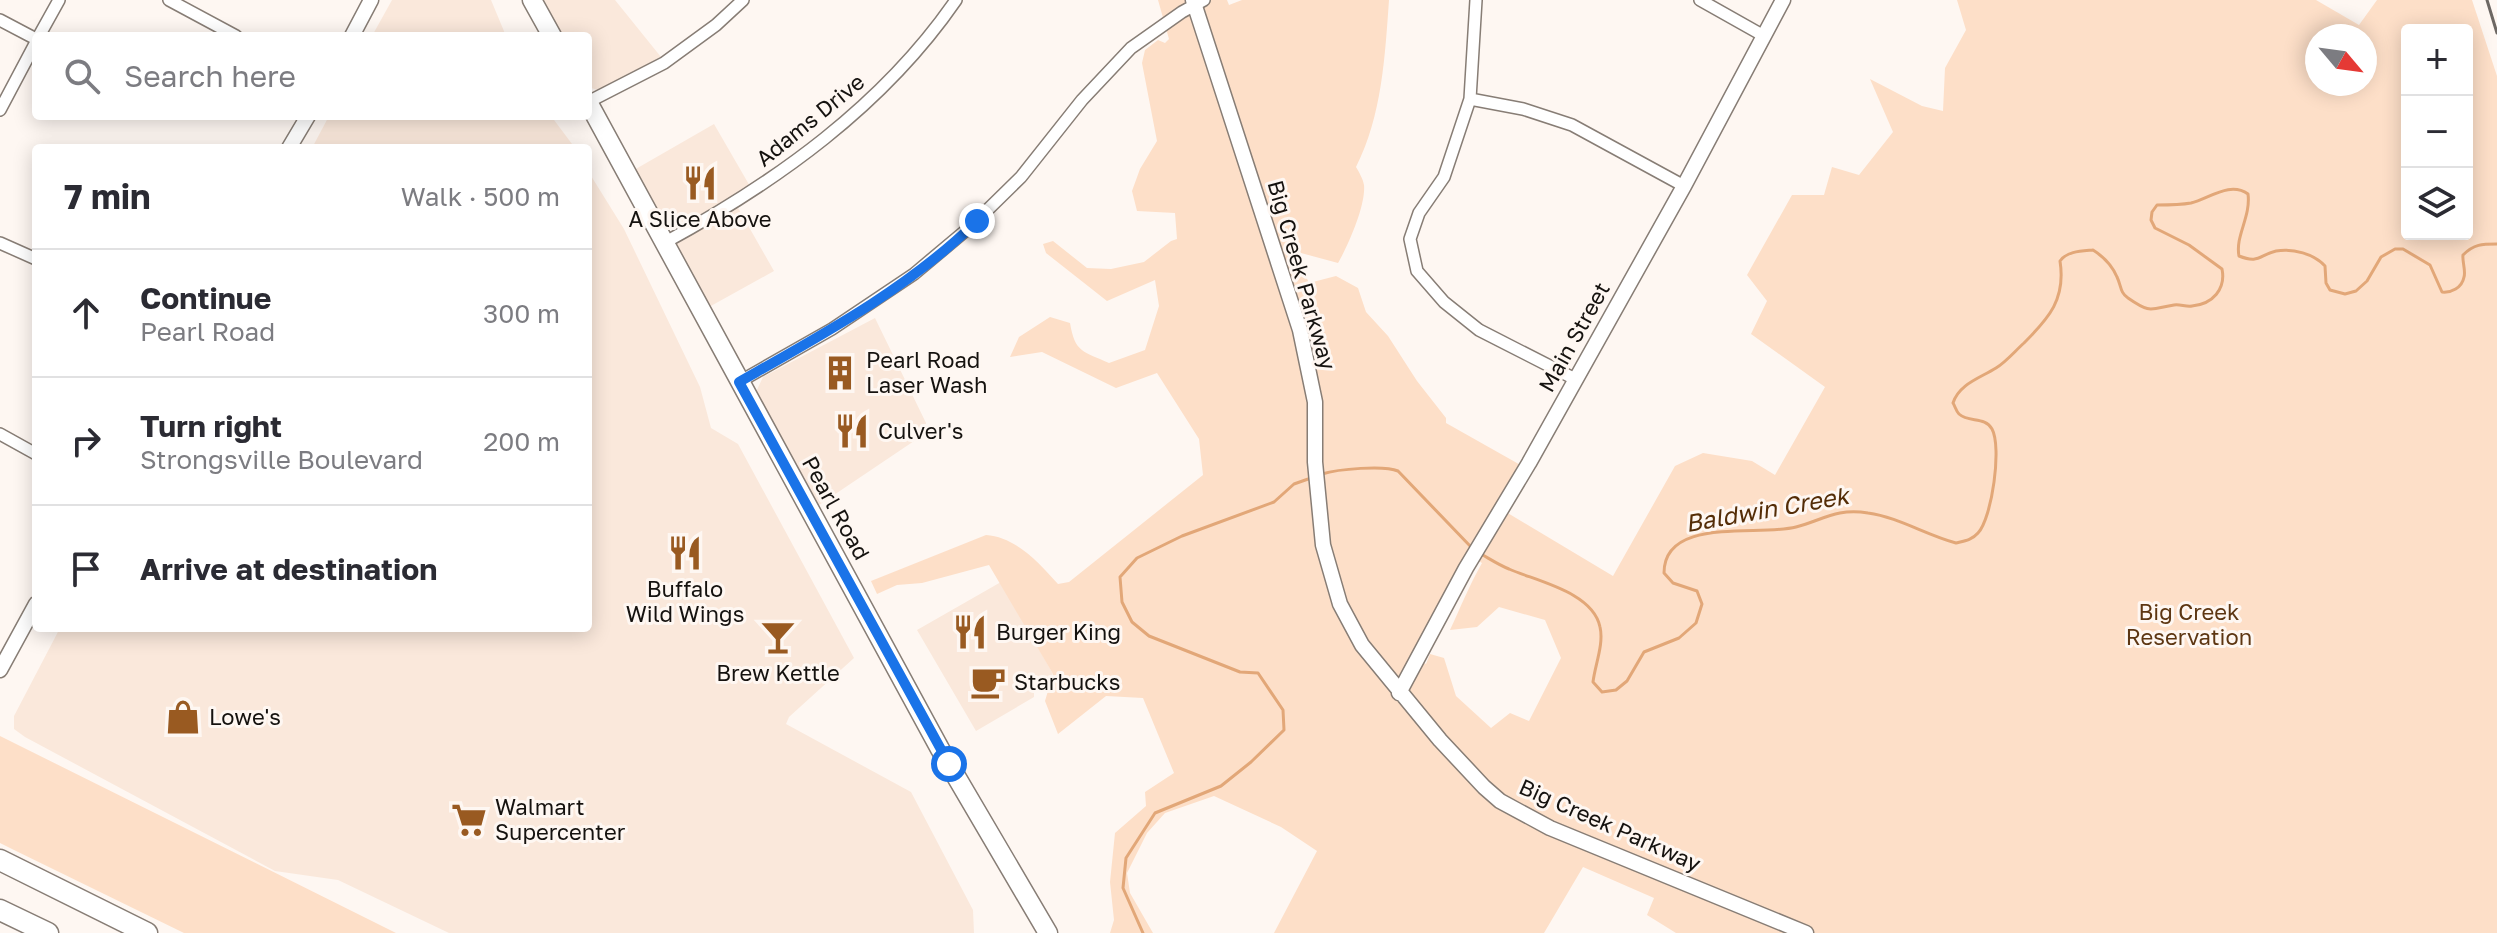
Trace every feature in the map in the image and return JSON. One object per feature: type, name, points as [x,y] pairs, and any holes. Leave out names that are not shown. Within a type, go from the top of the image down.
[{"type":"highway","points":[[0,860],[147,933]]},
{"type":"highway","points":[[0,910],[48,933]]},
{"type":"main road","points":[[532,0],[550,32]]},
{"type":"main road","name":"Pearl Road","points":[[592,109],[940,749],[1048,933]]},
{"type":"street","points":[[41,32],[59,0]]},
{"type":"street","points":[[169,0],[229,32]]},
{"type":"street","points":[[354,32],[371,0]]},
{"type":"street","points":[[592,100],[664,63],[716,25],[743,0]]},
{"type":"street","name":"Adams Drive","points":[[664,243],[724,211],[815,147],[910,60],[956,0]]},
{"type":"street","points":[[1476,0],[1470,99],[1444,177],[1419,213],[1410,239],[1417,271],[1444,302],[1479,330],[1575,379]]},
{"type":"street","points":[[1700,0],[1764,36]]},
{"type":"street","name":"Main Street","points":[[1399,693],[1466,568],[1684,186],[1783,0]]},
{"type":"street","points":[[739,382],[832,329],[920,269],[970,227],[1021,177],[1082,100],[1131,48],[1197,1]]},
{"type":"street","name":"Big Creek Parkway","points":[[1197,1],[1300,330],[1315,402],[1316,486],[1323,545],[1340,604],[1362,645],[1399,693],[1484,787],[1511,807],[1550,828],[1806,933]]},
{"type":"street","points":[[0,20],[32,36]]},
{"type":"street","points":[[0,110],[32,49]]},
{"type":"street","points":[[1470,99],[1523,109],[1572,125],[1684,186]]},
{"type":"street","points":[[291,144],[306,120]]},
{"type":"street","points":[[0,243],[32,257]]},
{"type":"street","points":[[0,434],[32,452]]},
{"type":"street","points":[[0,670],[32,611]]},
{"type":"shaded area","points":[[392,0],[491,0],[504,32],[374,32]]},
{"type":"shaded area","points":[[540,0],[615,0],[661,57],[601,91],[592,88],[592,32],[557,32]]},
{"type":"shaded area","points":[[327,120],[554,120],[572,144],[314,144]]},
{"type":"shaded area","points":[[714,124],[751,188],[681,227],[667,227],[634,170]]},
{"type":"shaded area","points":[[592,177],[624,229],[700,387],[711,428],[738,444],[854,658],[789,717],[786,724],[911,792],[973,910],[974,933],[449,933],[338,880],[275,871],[25,737],[14,729],[14,716],[58,632],[592,632]]},
{"type":"shaded area","points":[[737,206],[774,271],[709,307],[676,249],[677,243]]},
{"type":"shaded area","points":[[875,318],[926,423],[923,435],[819,505],[756,392],[763,377]]},
{"type":"shaded area","points":[[1001,582],[1053,674],[1034,687],[1034,697],[976,731],[917,630]]},
{"type":"green space","name":"Big Creek Reservation","points":[[1158,0],[1227,0],[1229,5],[1242,0],[1389,0],[1377,107],[1356,167],[1362,178],[1364,193],[1347,246],[1338,263],[1301,253],[1285,231],[1309,283],[1336,276],[1358,288],[1366,312],[1388,336],[1446,418],[1446,423],[1524,467],[1501,509],[1613,576],[1675,466],[1703,453],[1752,461],[1775,475],[1825,387],[1751,334],[1767,301],[1747,275],[1792,195],[1824,195],[1832,167],[1859,175],[1893,132],[1870,79],[1922,106],[1943,111],[1945,68],[1966,30],[1957,0],[2316,0],[2357,24],[2305,24],[2305,96],[2377,96],[2377,24],[2360,24],[2377,0],[2472,0],[2497,76],[2497,933],[1676,933],[1647,915],[1654,898],[1583,867],[1544,933],[1274,933],[1317,851],[1281,827],[1214,796],[1165,813],[1147,833],[1127,873],[1130,893],[1153,933],[1110,933],[1114,920],[1110,882],[1115,833],[1146,806],[1145,792],[1174,773],[1143,698],[1106,696],[1058,734],[1045,701],[1053,674],[989,565],[922,583],[897,585],[877,594],[871,581],[986,535],[1017,546],[1058,584],[1069,582],[1203,475],[1199,439],[1157,373],[1116,388],[1042,352],[1010,357],[1019,337],[1050,317],[1070,323],[1078,346],[1109,363],[1145,350],[1159,306],[1155,280],[1107,301],[1046,253],[1043,244],[1053,241],[1087,268],[1111,269],[1144,262],[1177,239],[1175,213],[1137,211],[1132,191],[1140,169],[1157,141],[1142,63],[1145,50],[1158,40],[1165,43],[1169,39]],"holes":[[[1474,558],[1482,563],[1450,630],[1477,627],[1499,607],[1545,620],[1561,658],[1529,721],[1510,713],[1491,728],[1456,696],[1444,658],[1430,654],[1426,664],[1418,660]]]},
{"type":"green space","points":[[0,736],[396,933],[184,933],[14,850],[0,843]]},
{"type":"waterway","name":"Baldwin Creek","points":[[1481,554],[1505,567],[1562,589],[1587,605],[1595,615],[1601,634],[1593,682],[1602,692],[1616,690],[1627,681],[1644,652],[1679,638],[1696,623],[1702,604],[1697,591],[1673,583],[1664,573],[1668,555],[1679,543],[1716,532],[1779,530],[1838,513],[1857,512],[1890,518],[1956,543],[1976,535],[1988,513],[1991,498],[1996,466],[1995,438],[1989,425],[1963,417],[1953,403],[1965,386],[2007,360],[2048,316],[2058,297],[2060,261],[2075,252],[2093,250],[2110,265],[2125,296],[2146,308],[2199,305],[2212,299],[2220,289],[2222,269],[2189,245],[2155,228],[2151,220],[2157,205],[2191,203],[2227,190],[2241,190],[2248,194],[2248,202],[2239,241],[2239,256],[2255,259],[2276,251],[2303,253],[2325,266],[2326,283],[2330,290],[2345,294],[2356,291],[2367,281],[2381,257],[2395,249],[2403,249],[2430,265],[2442,292],[2452,291],[2459,287],[2464,277],[2463,255],[2478,245],[2497,244]]},
{"type":"waterway","name":"Baldwin Creek","points":[[1322,474],[1361,468],[1398,471],[1472,548]]},
{"type":"waterway","name":"Baldwin Creek","points":[[1143,933],[1123,888],[1126,858],[1155,813],[1221,786],[1251,762],[1284,730],[1283,710],[1258,673],[1240,672],[1149,636],[1132,622],[1122,602],[1120,577],[1137,558],[1182,536],[1274,502],[1294,484],[1311,478]]},
{"type":"railway","points":[[2487,0],[2497,33]]},
{"type":"place","name":"A Slice Above","points":[[700,183]]},
{"type":"place","name":"Pearl Road Laser Wash","points":[[840,373]]},
{"type":"place","name":"Culver's","points":[[852,431]]},
{"type":"place","name":"Buffalo Wild Wings","points":[[685,553]]},
{"type":"place","name":"Burger King","points":[[970,632]]},
{"type":"place","name":"Brew Kettle","points":[[778,637]]},
{"type":"place","name":"Starbucks","points":[[988,682]]},
{"type":"place","name":"Lowe's","points":[[183,717]]},
{"type":"place","name":"Walmart Supercenter","points":[[469,820]]},
{"type":"route","points":[[949,764],[739,382],[832,329],[914,274],[977,221]]}]
